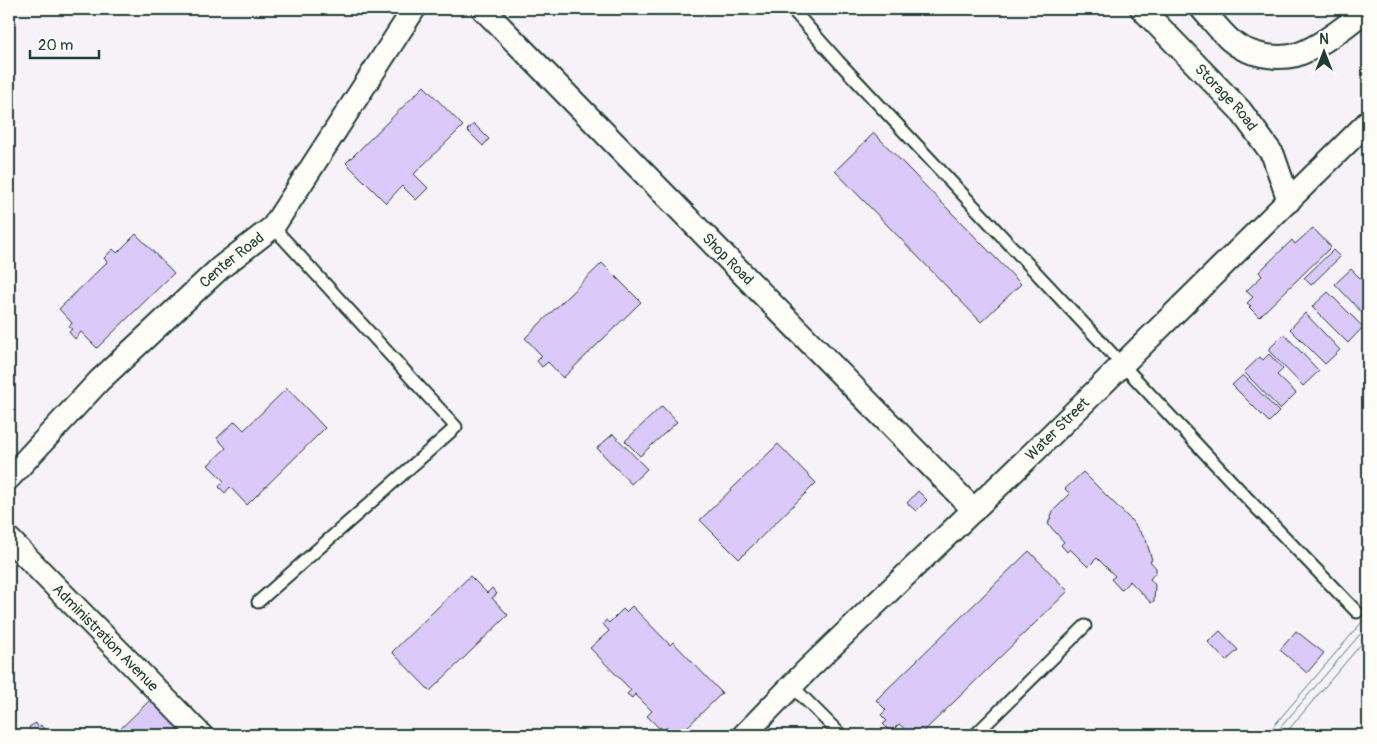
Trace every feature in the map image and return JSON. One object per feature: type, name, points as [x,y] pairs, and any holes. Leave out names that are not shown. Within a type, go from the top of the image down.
[{"type":"street","name":"Center Road","points":[[9,478],[100,381],[220,268],[273,227],[414,9]]},
{"type":"street","name":"Shop Road","points":[[483,9],[974,510]]},
{"type":"street","name":"Storage Road","points":[[1142,9],[1240,110],[1273,154],[1289,202]]},
{"type":"street","points":[[1202,9],[1231,41],[1252,53],[1274,57],[1296,54],[1326,40],[1367,9]]},
{"type":"street","name":"Water Street","points":[[744,735],[1289,202],[1368,122]]},
{"type":"street","name":"Administration Avenue","points":[[9,539],[201,735]]},
{"type":"lane","points":[[792,9],[838,61],[1248,499],[1357,612]]},
{"type":"lane","points":[[258,602],[456,427],[273,227]]},
{"type":"lane","points":[[975,735],[1085,626]]},
{"type":"lane","points":[[792,686],[841,735]]},
{"type":"pier","points":[[1368,605],[1368,691],[1331,735],[1257,735]]},
{"type":"building","points":[[424,86],[463,126],[414,174],[428,188],[416,200],[402,186],[386,203],[346,163]]},
{"type":"building","points":[[474,124],[489,139],[483,146],[467,130]]},
{"type":"building","points":[[874,133],[1021,284],[981,322],[835,171]]},
{"type":"building","points":[[1313,228],[1331,247],[1259,317],[1247,303],[1253,297],[1246,291],[1262,276],[1259,272],[1292,240],[1295,244]]},
{"type":"building","points":[[136,234],[174,273],[97,348],[81,332],[75,339],[69,332],[72,329],[69,327],[72,323],[59,309],[107,262],[104,258],[113,249],[117,253]]},
{"type":"building","points":[[1333,250],[1340,257],[1311,285],[1304,278]]},
{"type":"building","points":[[602,263],[641,302],[563,378],[548,362],[542,367],[537,361],[542,356],[525,338]]},
{"type":"building","points":[[1351,269],[1368,286],[1368,319],[1335,284]]},
{"type":"building","points":[[1328,292],[1363,327],[1348,343],[1312,307]]},
{"type":"building","points":[[1305,313],[1340,350],[1325,364],[1290,329]]},
{"type":"building","points":[[1284,334],[1319,371],[1303,386],[1268,350]]},
{"type":"building","points":[[1269,354],[1283,369],[1277,375],[1296,393],[1280,409],[1244,372],[1260,357],[1263,360]]},
{"type":"building","points":[[1243,375],[1279,412],[1269,422],[1232,385]]},
{"type":"building","points":[[287,388],[325,428],[247,505],[230,487],[225,493],[219,487],[224,481],[208,465],[226,448],[217,438],[235,421],[244,430]]},
{"type":"building","points":[[662,406],[677,422],[640,456],[625,441]]},
{"type":"building","points":[[613,434],[647,469],[631,484],[597,448]]},
{"type":"building","points":[[778,444],[816,483],[739,559],[700,520]]},
{"type":"building","points":[[1083,472],[1132,521],[1146,540],[1152,560],[1150,561],[1156,568],[1156,572],[1150,579],[1155,585],[1154,601],[1151,603],[1130,581],[1121,590],[1111,579],[1115,576],[1097,558],[1088,567],[1070,549],[1067,552],[1061,545],[1064,542],[1048,524],[1053,511],[1070,494],[1065,489]]},
{"type":"building","points":[[918,491],[927,500],[916,511],[907,503]]},
{"type":"building","points":[[1029,551],[1068,591],[920,735],[911,735],[899,724],[891,732],[883,724],[887,721],[881,715],[886,710],[876,700]]},
{"type":"building","points":[[470,576],[487,593],[492,588],[497,594],[492,598],[508,615],[430,691],[392,652]]},
{"type":"building","points":[[632,606],[670,645],[673,642],[722,693],[679,735],[674,735],[667,727],[664,731],[659,728],[647,716],[652,711],[635,694],[632,698],[627,694],[631,690],[590,648],[609,631],[603,624],[606,620],[609,623],[623,609],[626,612]]},
{"type":"building","points":[[1220,631],[1238,650],[1226,661],[1208,642]]},
{"type":"building","points":[[1296,631],[1324,653],[1307,673],[1280,650]]},
{"type":"building","points":[[150,700],[185,735],[114,735]]},
{"type":"building","points":[[36,723],[38,727],[41,725],[45,731],[42,733],[43,735],[33,735],[29,727]]}]
